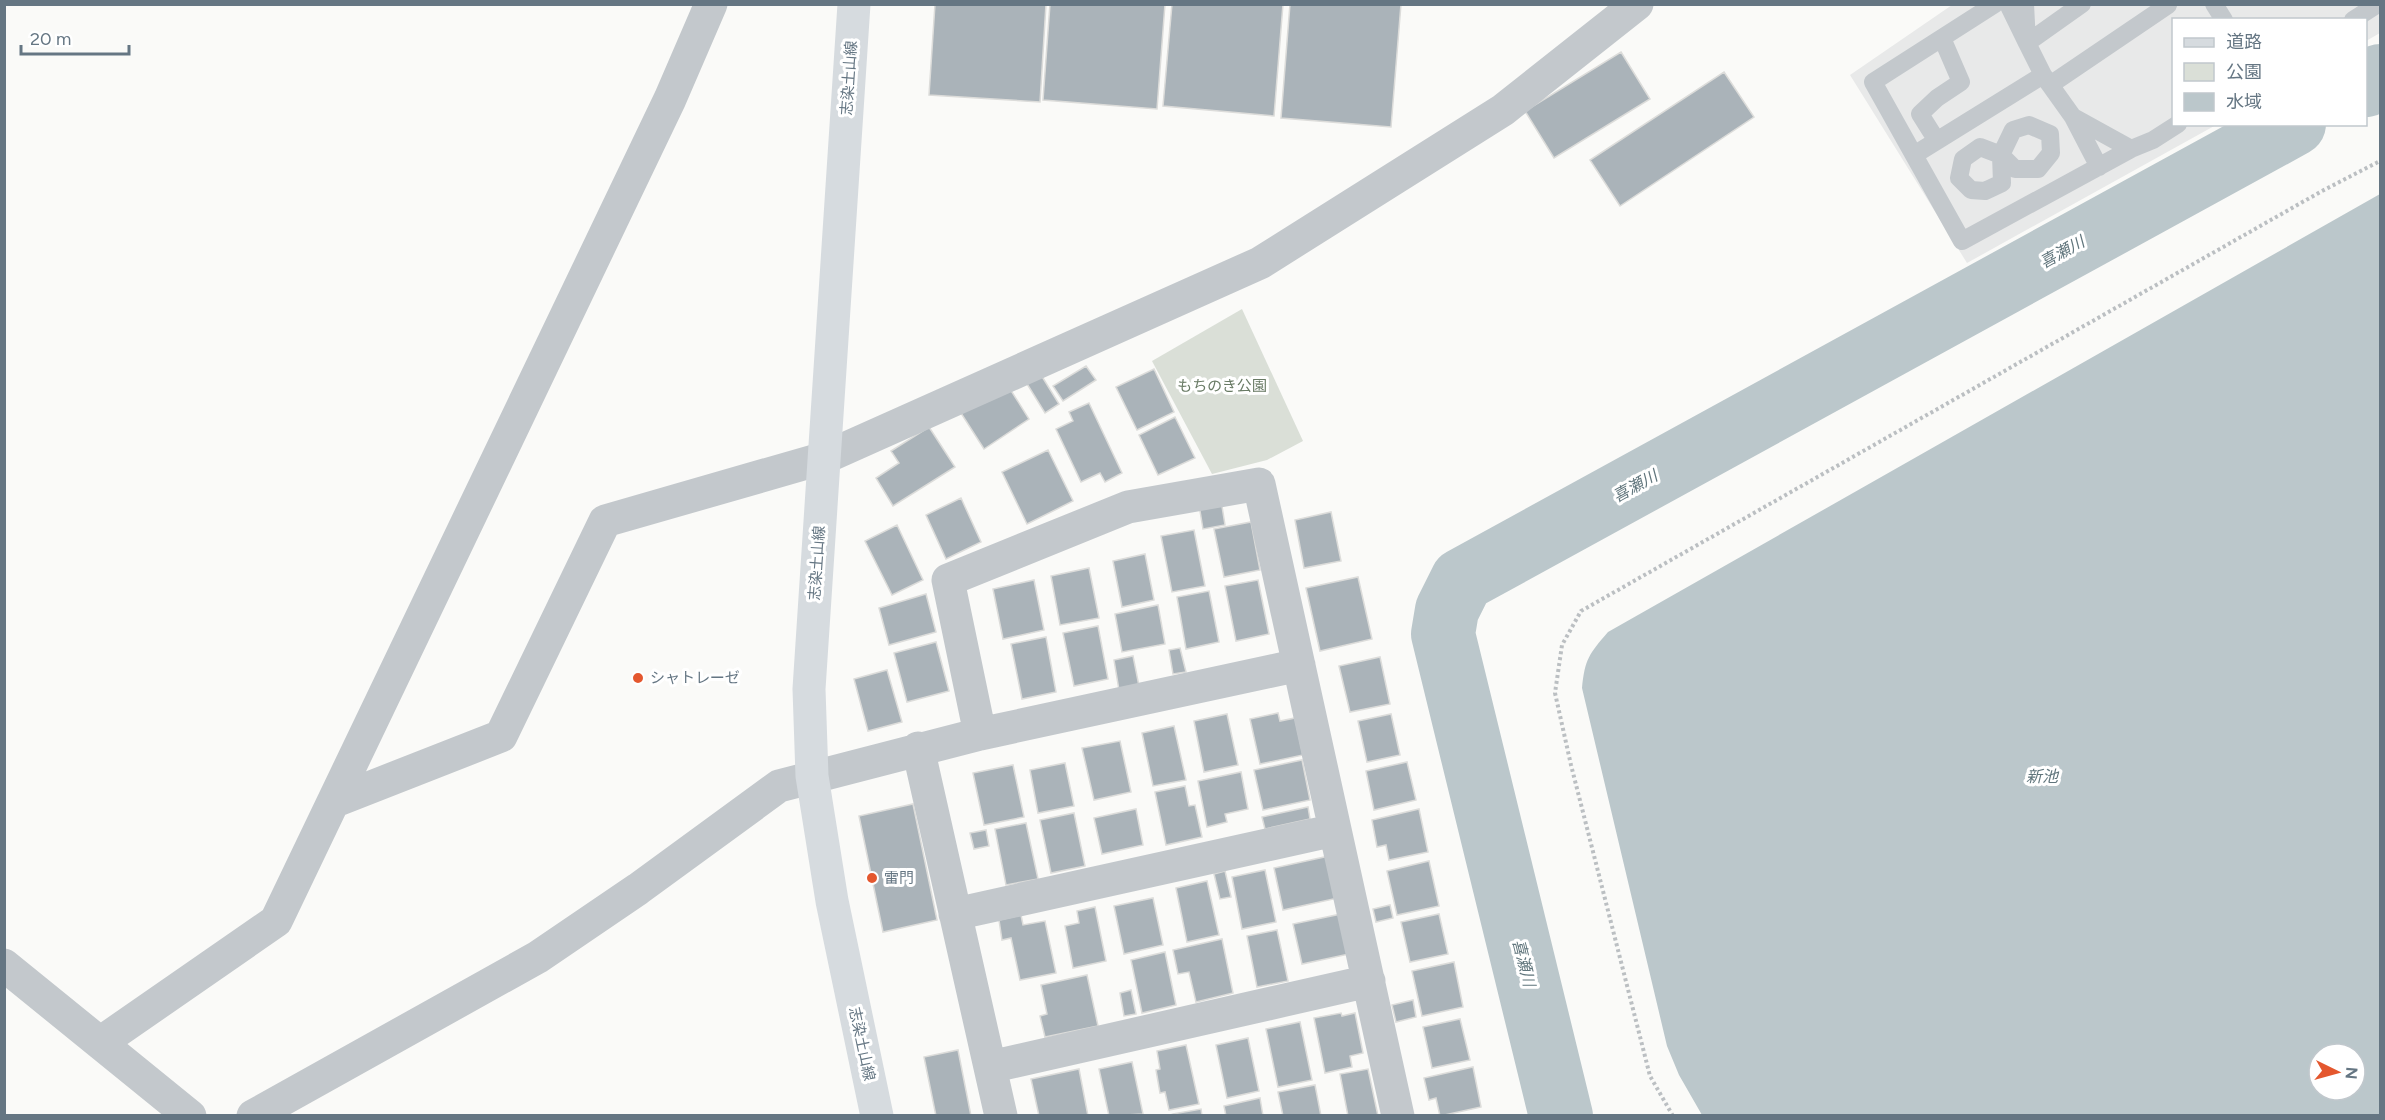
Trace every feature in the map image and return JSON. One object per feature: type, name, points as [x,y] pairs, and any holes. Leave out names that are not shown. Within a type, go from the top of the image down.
[{"type":"main road","name":"志染土山線","points":[[854,4],[809,689],[812,776],[832,901],[877,1116]]},
{"type":"street","points":[[100,1043],[276,921],[665,110],[711,4]]},
{"type":"street","points":[[333,802],[501,736],[605,521],[824,458],[1260,263],[1503,110],[1636,4]]},
{"type":"street","points":[[980,734],[948,580],[1128,507],[1259,484],[1398,1116]]},
{"type":"street","points":[[253,1116],[538,957],[638,890],[778,786],[918,748],[1299,666]]},
{"type":"street","points":[[918,748],[1001,1116]]},
{"type":"street","points":[[955,914],[1335,830]]},
{"type":"street","points":[[4,965],[190,1116]]},
{"type":"street","points":[[990,1067],[1369,981]]},
{"type":"lane","points":[[1995,4],[1872,82],[1962,241],[2131,149],[2153,140],[2175,126]]},
{"type":"lane","points":[[2008,4],[2047,80],[2073,117],[2099,167]]},
{"type":"lane","points":[[2025,4],[2027,44]]},
{"type":"lane","points":[[2027,44],[2082,4]]},
{"type":"lane","points":[[2214,4],[2223,18]]},
{"type":"lane","points":[[2356,18],[2378,4]]},
{"type":"lane","points":[[1914,155],[2047,80],[2168,5]]},
{"type":"lane","points":[[1937,141],[1920,114],[1937,98],[1961,82],[1942,38]]},
{"type":"lane","points":[[2073,117],[2131,149]]},
{"type":"lane","points":[[1935,193],[1959,178],[1963,159],[1980,147],[2001,155],[2002,183],[1985,191],[1971,190],[1959,178]]},
{"type":"path","points":[[1673,1116],[1650,1076],[1571,765],[1555,693],[1562,645],[1581,611],[2322,191],[2380,161]]},
{"type":"shaded area","points":[[1952,5],[2380,5],[2380,33],[2367,40],[2367,18],[2172,18],[2172,126],[2214,126],[1967,263],[1850,75]]},
{"type":"green space","name":"もちのき公園","points":[[1242,309],[1303,441],[1267,460],[1212,474],[1152,361]]},
{"type":"water","name":"新池","points":[[2380,194],[2380,1115],[1702,1115],[1679,1075],[1667,1046],[1582,688],[1589,657],[1608,632]]},
{"type":"building","points":[[935,4],[1046,4],[1040,102],[929,95]]},
{"type":"building","points":[[1050,4],[1165,4],[1157,109],[1043,100]]},
{"type":"building","points":[[1172,4],[1283,4],[1274,116],[1163,106]]},
{"type":"building","points":[[1290,4],[1401,4],[1391,127],[1281,118]]},
{"type":"building","points":[[1621,52],[1650,99],[1554,158],[1525,111]]},
{"type":"building","points":[[1724,72],[1754,117],[1620,206],[1590,160]]},
{"type":"building","points":[[1086,366],[1096,380],[1063,401],[1053,386]]},
{"type":"building","points":[[1154,369],[1174,412],[1137,430],[1116,387]]},
{"type":"building","points":[[1038,370],[1059,404],[1045,413],[1024,379]]},
{"type":"building","points":[[1005,381],[1029,419],[984,449],[959,410]]},
{"type":"building","points":[[1089,403],[1122,473],[1105,482],[1100,473],[1081,482],[1056,429],[1073,421],[1069,412]]},
{"type":"building","points":[[1175,417],[1195,458],[1158,475],[1139,435]]},
{"type":"building","points":[[929,427],[955,467],[893,506],[876,478],[899,463],[891,451]]},
{"type":"building","points":[[1048,450],[1073,501],[1027,524],[1002,472]]},
{"type":"building","points":[[961,498],[981,542],[946,559],[926,515]]},
{"type":"building","points":[[1221,500],[1225,525],[1203,529],[1199,505]]},
{"type":"building","points":[[1331,512],[1341,561],[1304,568],[1295,520]]},
{"type":"building","points":[[1251,522],[1260,570],[1224,577],[1214,529]]},
{"type":"building","points":[[897,525],[923,580],[892,595],[865,541]]},
{"type":"building","points":[[1194,530],[1205,586],[1172,592],[1161,536]]},
{"type":"building","points":[[1145,554],[1154,600],[1122,607],[1113,561]]},
{"type":"building","points":[[1089,568],[1099,618],[1060,625],[1051,576]]},
{"type":"building","points":[[1358,577],[1372,639],[1320,651],[1306,588]]},
{"type":"building","points":[[1034,580],[1044,630],[1003,639],[993,589]]},
{"type":"building","points":[[1258,580],[1269,634],[1236,641],[1225,586]]},
{"type":"building","points":[[1209,591],[1219,642],[1186,649],[1177,597]]},
{"type":"building","points":[[926,594],[936,632],[889,645],[879,608]]},
{"type":"building","points":[[1158,605],[1165,644],[1122,652],[1115,614]]},
{"type":"building","points":[[1098,626],[1108,679],[1074,686],[1063,633]]},
{"type":"building","points":[[1046,637],[1056,692],[1022,699],[1011,644]]},
{"type":"building","points":[[936,642],[949,691],[907,702],[894,653]]},
{"type":"building","points":[[1180,648],[1186,672],[1173,674],[1169,650]]},
{"type":"building","points":[[1133,656],[1139,686],[1119,690],[1114,660]]},
{"type":"building","points":[[1380,657],[1390,704],[1350,712],[1339,666]]},
{"type":"building","points":[[887,670],[902,722],[868,731],[854,679]]},
{"type":"building","points":[[1278,713],[1280,721],[1295,718],[1303,755],[1260,764],[1250,719]]},
{"type":"building","points":[[1227,714],[1238,765],[1204,772],[1194,721]]},
{"type":"building","points":[[1391,714],[1400,755],[1367,762],[1358,721]]},
{"type":"building","points":[[1174,726],[1186,780],[1153,786],[1142,733]]},
{"type":"building","points":[[1120,741],[1131,792],[1094,800],[1082,748]]},
{"type":"building","points":[[1302,760],[1310,800],[1263,810],[1254,770]]},
{"type":"building","points":[[1407,762],[1416,800],[1374,810],[1366,771]]},
{"type":"building","points":[[1065,763],[1074,806],[1038,813],[1030,770]]},
{"type":"building","points":[[1013,765],[1024,817],[984,825],[973,773]]},
{"type":"building","points":[[1241,772],[1248,809],[1225,814],[1227,822],[1207,827],[1198,781]]},
{"type":"building","points":[[1185,786],[1189,806],[1195,805],[1202,837],[1166,845],[1155,792]]},
{"type":"building","points":[[913,804],[937,920],[883,932],[859,816]]},
{"type":"building","points":[[1308,807],[1310,819],[1265,829],[1262,817]]},
{"type":"building","points":[[1136,809],[1143,845],[1102,854],[1094,818]]},
{"type":"building","points":[[1419,809],[1428,852],[1389,860],[1386,845],[1377,847],[1372,820]]},
{"type":"building","points":[[1074,813],[1085,866],[1051,873],[1040,820]]},
{"type":"building","points":[[1026,823],[1038,879],[1006,885],[995,829]]},
{"type":"building","points":[[986,830],[989,846],[974,849],[970,833]]},
{"type":"building","points":[[1329,856],[1338,898],[1283,910],[1274,868]]},
{"type":"building","points":[[1429,861],[1439,906],[1397,915],[1387,871]]},
{"type":"building","points":[[1265,870],[1276,922],[1242,929],[1232,877]]},
{"type":"building","points":[[1225,871],[1231,897],[1220,899],[1214,874]]},
{"type":"building","points":[[1207,881],[1219,935],[1187,942],[1176,888]]},
{"type":"building","points":[[1153,898],[1163,945],[1124,954],[1114,906]]},
{"type":"building","points":[[1390,905],[1393,918],[1376,922],[1373,909]]},
{"type":"building","points":[[1095,907],[1106,961],[1073,968],[1065,926],[1079,923],[1077,911]]},
{"type":"building","points":[[1341,914],[1349,954],[1302,964],[1293,924]]},
{"type":"building","points":[[1439,914],[1448,954],[1410,962],[1401,922]]},
{"type":"building","points":[[1021,915],[1023,925],[1045,921],[1056,973],[1020,980],[1011,938],[1002,940],[999,920]]},
{"type":"building","points":[[1277,930],[1288,981],[1257,987],[1247,936]]},
{"type":"building","points":[[1222,939],[1233,993],[1196,1002],[1189,972],[1178,974],[1173,950]]},
{"type":"building","points":[[1165,952],[1176,1005],[1142,1013],[1131,960]]},
{"type":"building","points":[[1454,962],[1463,1007],[1422,1016],[1412,971]]},
{"type":"building","points":[[1087,975],[1098,1026],[1045,1037],[1040,1016],[1047,1014],[1041,985]]},
{"type":"building","points":[[1131,990],[1136,1014],[1124,1016],[1120,993]]},
{"type":"building","points":[[1413,1000],[1416,1017],[1396,1022],[1392,1005]]},
{"type":"building","points":[[1341,1013],[1342,1016],[1355,1013],[1363,1053],[1350,1056],[1352,1067],[1325,1073],[1314,1018]]},
{"type":"building","points":[[1460,1019],[1470,1060],[1432,1068],[1423,1027]]},
{"type":"building","points":[[1300,1022],[1312,1080],[1278,1087],[1266,1029]]},
{"type":"building","points":[[1248,1038],[1259,1091],[1227,1098],[1216,1045]]},
{"type":"building","points":[[1186,1045],[1199,1104],[1169,1110],[1165,1092],[1160,1093],[1156,1070],[1160,1069],[1157,1051]]},
{"type":"building","points":[[958,1050],[971,1116],[936,1116],[924,1057]]},
{"type":"building","points":[[1132,1062],[1143,1114],[1109,1116],[1099,1069]]},
{"type":"building","points":[[1473,1067],[1481,1107],[1440,1116],[1436,1098],[1429,1100],[1424,1078]]},
{"type":"building","points":[[1079,1069],[1088,1116],[1039,1116],[1031,1079]]},
{"type":"building","points":[[1368,1069],[1378,1116],[1348,1116],[1340,1074]]},
{"type":"building","points":[[1315,1085],[1321,1116],[1283,1116],[1278,1092]]},
{"type":"building","points":[[1260,1098],[1263,1116],[1226,1116],[1224,1106]]},
{"type":"building","points":[[1201,1109],[1202,1116],[1168,1116],[1173,1114]]},
{"type":"waterway","name":"喜瀬川","points":[[2367,84],[2380,76]]},
{"type":"waterway","name":"喜瀬川","points":[[1561,1116],[1443,634],[1447,610],[1462,580],[2290,126]]},
{"type":"place","name":"シャトレーゼ","points":[[638,678]]},
{"type":"place","name":"雷門","points":[[872,878]]}]
